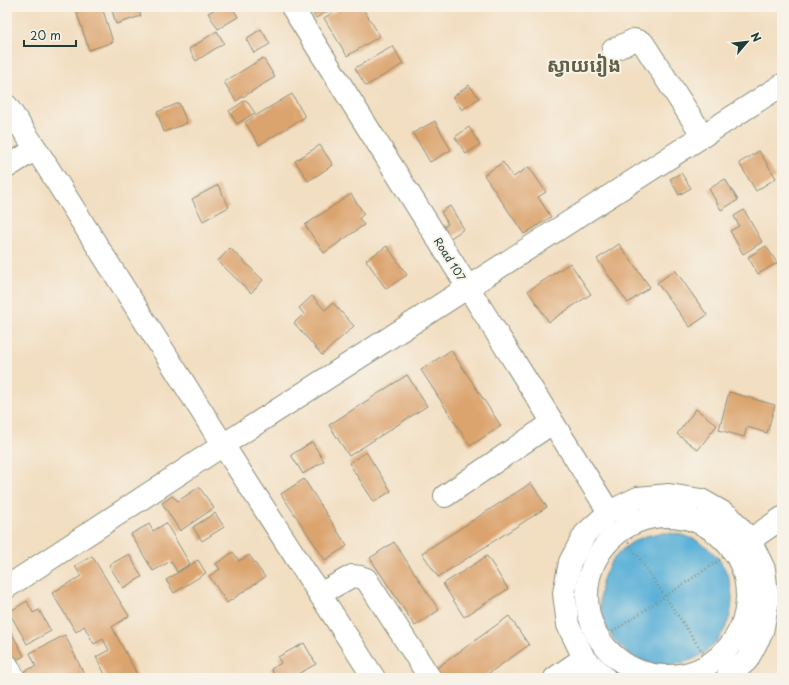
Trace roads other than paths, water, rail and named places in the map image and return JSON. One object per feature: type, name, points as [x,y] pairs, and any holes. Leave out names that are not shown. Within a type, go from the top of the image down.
[{"type":"street","name":"Road 107","points":[[292,7],[609,512]]},
{"type":"street","points":[[612,50],[634,40],[643,43],[703,136]]},
{"type":"street","points":[[7,587],[223,445],[782,85]]},
{"type":"street","points":[[7,106],[36,149],[223,445],[374,678]]},
{"type":"street","points":[[7,167],[36,149]]},
{"type":"street","points":[[445,496],[552,423]]},
{"type":"street","points":[[605,678],[584,658],[568,625],[564,593],[570,562],[585,534],[609,512],[638,498],[669,494],[700,500],[728,516],[750,540],[764,569],[768,601],[762,632],[747,660],[727,678]]},
{"type":"street","points":[[653,517],[679,517],[705,525],[726,542],[741,565],[747,592],[744,620],[732,644],[712,663],[688,674],[660,677],[634,670],[612,655],[597,635],[590,617],[588,611],[587,586],[594,561],[609,540],[629,525],[653,517]]},
{"type":"street","points":[[750,540],[782,518]]},
{"type":"street","points":[[320,594],[352,576],[366,579],[430,678]]},
{"type":"street","points":[[555,678],[584,658]]},
{"type":"street","points":[[7,665],[14,678]]},
{"type":"water","points":[[666,533],[691,538],[703,544],[717,557],[727,574],[732,599],[727,624],[721,636],[708,650],[691,660],[666,665],[641,660],[629,654],[615,641],[605,624],[600,599],[605,574],[611,562],[624,548],[641,538]]},
{"type":"district","name":"ស្វាយរៀង","points":[[584,64]]}]
